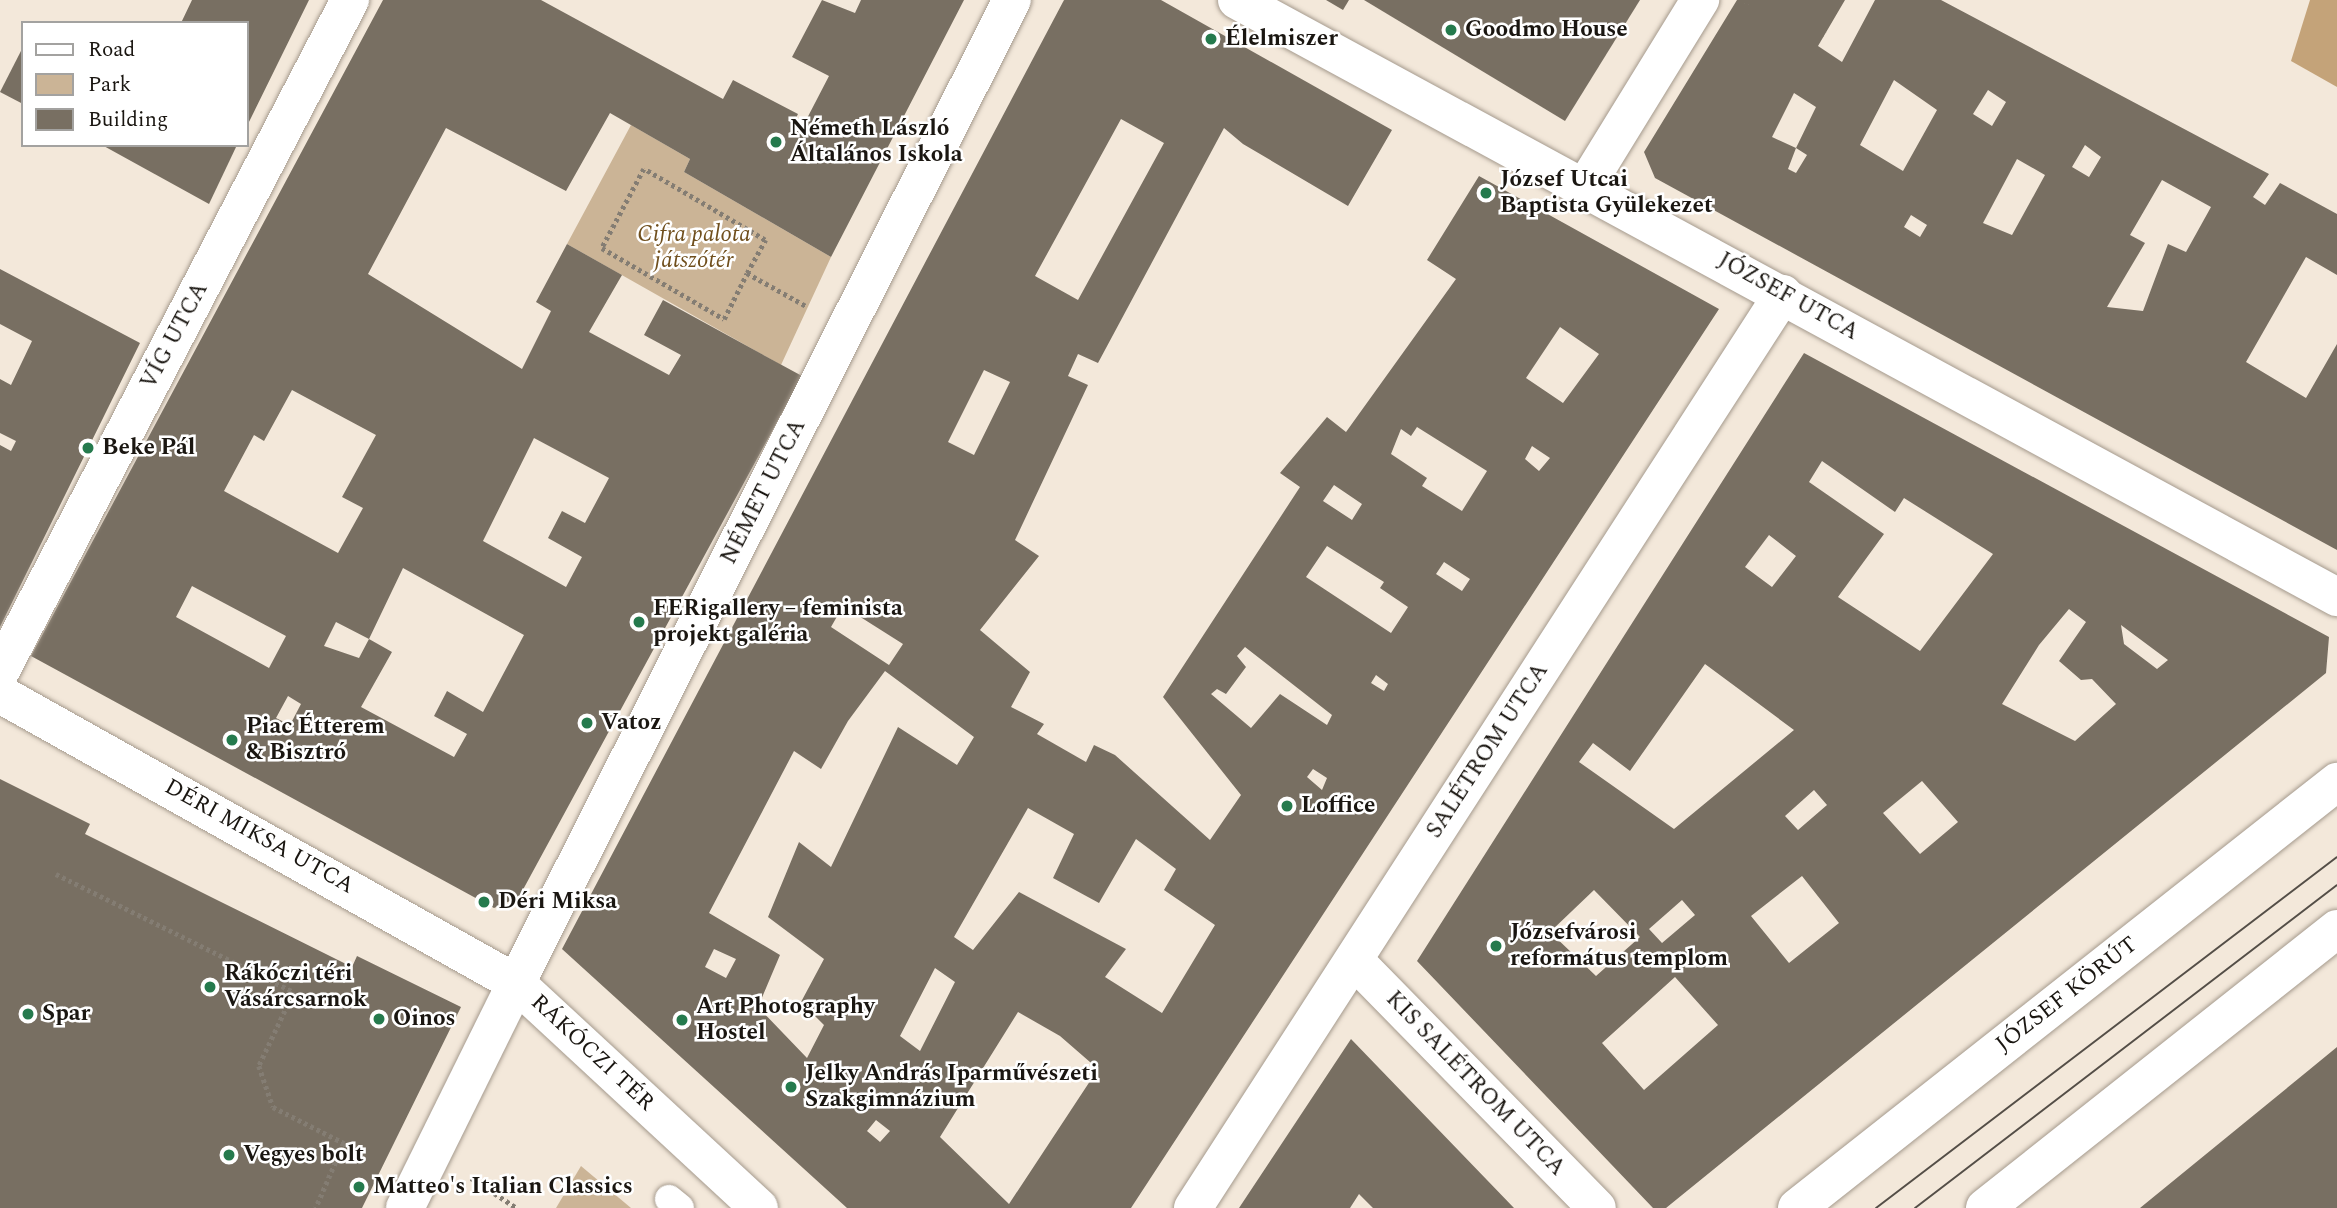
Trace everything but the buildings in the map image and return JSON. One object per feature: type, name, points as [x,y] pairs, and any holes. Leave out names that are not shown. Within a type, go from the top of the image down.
[{"type":"street","name":"VÍG UTCA","points":[[0,672],[350,0]]},
{"type":"street","name":"NÉMET UTCA","points":[[516,984],[1012,0]]},
{"type":"street","name":"JÓZSEF UTCA","points":[[1237,0],[2337,597]]},
{"type":"street","points":[[1585,187],[1700,0]]},
{"type":"street","name":"SALÉTROM UTCA","points":[[1193,1208],[1783,294]]},
{"type":"street","name":"DÉRI MIKSA UTCA","points":[[0,694],[516,984]]},
{"type":"street","name":"JÓZSEF KÖRÚT","points":[[1797,1208],[2337,782]]},
{"type":"street","points":[[1984,1208],[2337,929]]},
{"type":"street","name":"KIS SALÉTROM UTCA","points":[[1354,960],[1597,1208]]},
{"type":"street","name":"RÁKÓCZI TÉR","points":[[405,1208],[516,984],[759,1208]]},
{"type":"path","points":[[644,169],[765,240],[747,273],[724,319],[602,248],[644,169]]},
{"type":"path","points":[[747,273],[847,328]]},
{"type":"path","points":[[56,874],[294,992],[259,1066],[273,1107],[345,1143],[316,1208]]},
{"type":"path","points":[[432,1153],[517,1208]]},
{"type":"green space","name":"Cifra palota játszótér","points":[[631,125],[690,159],[684,172],[831,257],[781,365],[567,244]]},
{"type":"green space","points":[[581,1166],[631,1208],[556,1208]]},
{"type":"shaded area","points":[[2310,0],[2337,0],[2337,87],[2291,61]]},
{"type":"tram line","points":[[1876,1208],[2337,857]]},
{"type":"tram line","points":[[1915,1208],[2337,885]]},
{"type":"place","name":"Goodmo House","points":[[1451,30]]},
{"type":"place","name":"Élelmiszer","points":[[1211,39]]},
{"type":"place","name":"Németh László Általános Iskola","points":[[776,142]]},
{"type":"place","name":"József Utcai Baptista Gyülekezet","points":[[1486,193]]},
{"type":"place","name":"Beke Pál","points":[[88,448]]},
{"type":"place","name":"FERigallery – feminista projekt galéria","points":[[639,622]]},
{"type":"place","name":"Vatoz","points":[[587,723]]},
{"type":"place","name":"Piac Étterem & Bisztró","points":[[232,740]]},
{"type":"place","name":"Loffice","points":[[1287,806]]},
{"type":"place","name":"Déri Miksa","points":[[484,902]]},
{"type":"place","name":"Józsefvárosi református templom","points":[[1496,946]]},
{"type":"place","name":"Rákóczi téri Vásárcsarnok","points":[[210,987]]},
{"type":"place","name":"Spar","points":[[28,1014]]},
{"type":"place","name":"Oinos","points":[[379,1019]]},
{"type":"place","name":"Art Photography Hostel","points":[[682,1020]]},
{"type":"place","name":"Jelky András Iparművészeti Szakgimnázium","points":[[791,1087]]},
{"type":"place","name":"Vegyes bolt","points":[[229,1155]]},
{"type":"place","name":"Matteo's Italian Classics","points":[[359,1187]]}]
